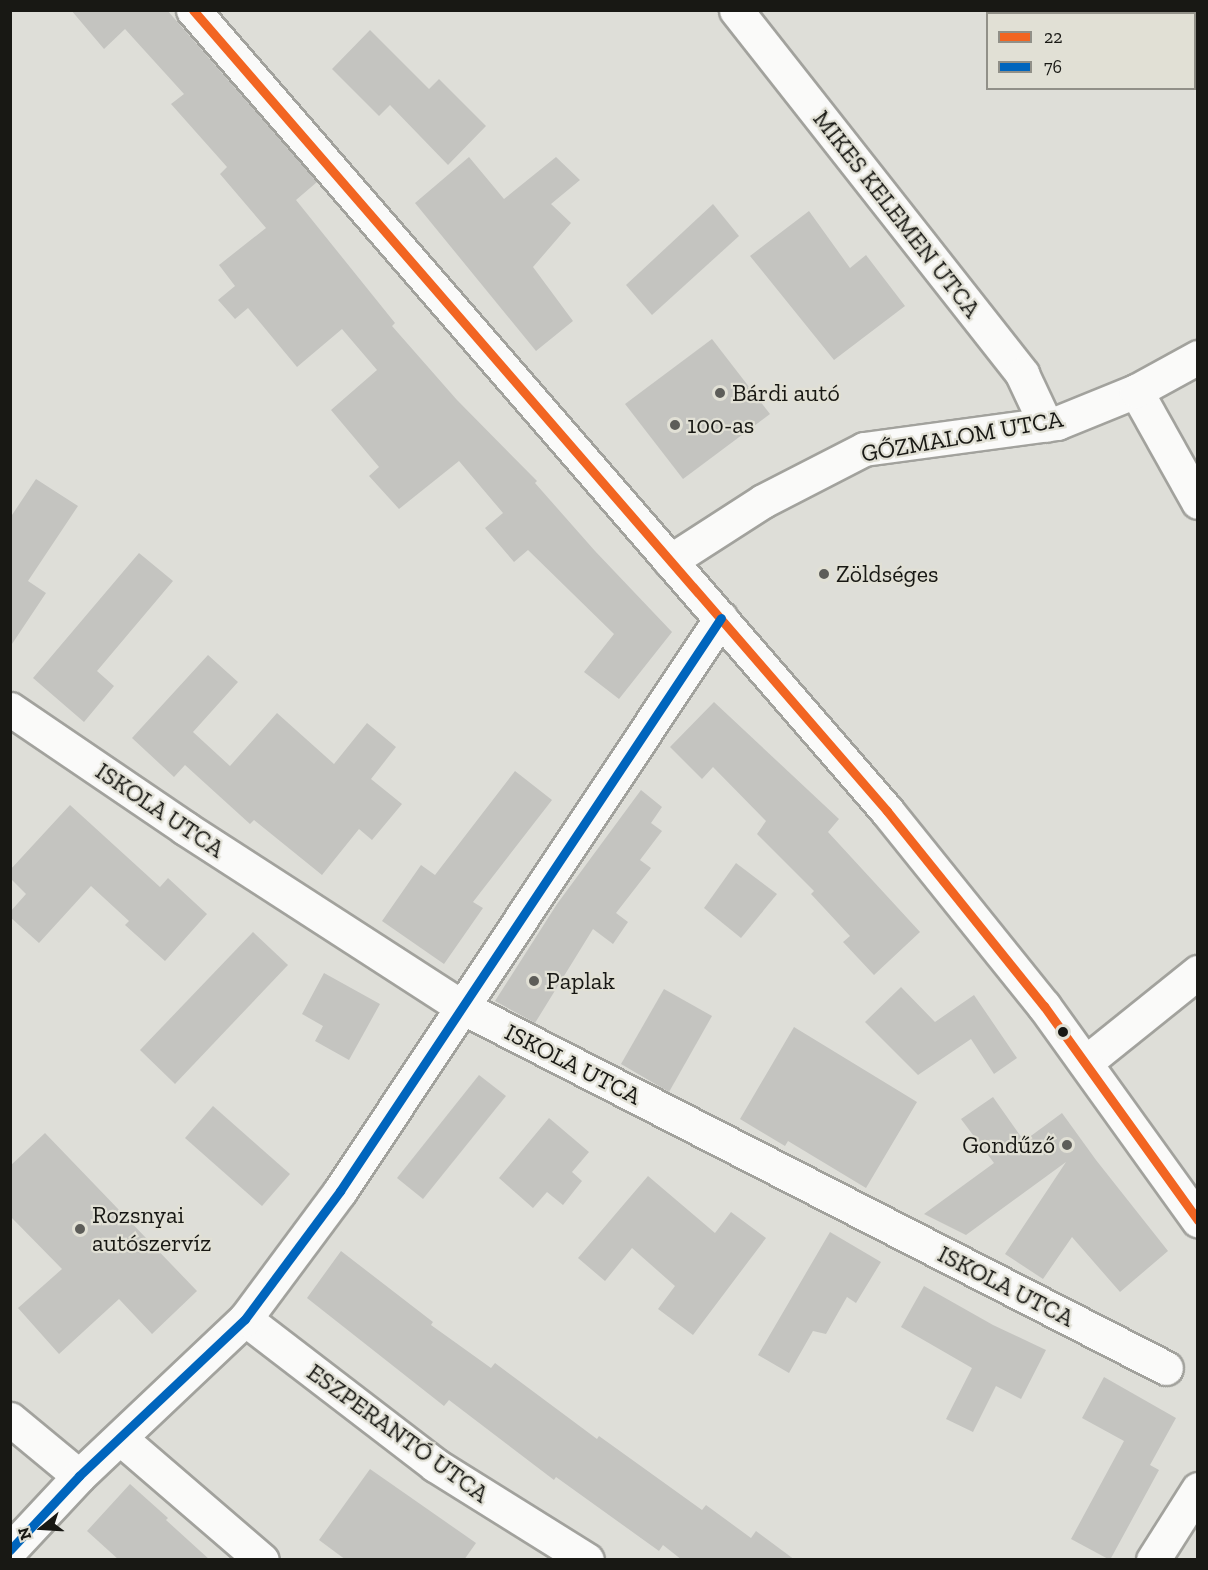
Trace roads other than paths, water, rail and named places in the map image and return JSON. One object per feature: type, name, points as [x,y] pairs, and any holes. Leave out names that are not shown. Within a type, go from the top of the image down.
[{"type":"street","points":[[194,10],[887,811],[1086,1062],[1197,1220]]},
{"type":"street","name":"MIKES KELEMEN UTCA","points":[[736,10],[1022,374],[1046,425]]},
{"type":"street","name":"GŐZMALOM UTCA","points":[[670,561],[763,501],[864,449],[1046,425],[1136,392],[1197,357]]},
{"type":"street","points":[[1136,392],[1197,502]]},
{"type":"street","points":[[10,1550],[79,1476],[245,1319],[340,1191],[721,618]]},
{"type":"street","name":"ISKOLA UTCA","points":[[10,710],[185,828],[462,1007],[1166,1368]]},
{"type":"street","points":[[1086,1062],[1197,972]]},
{"type":"street","name":"ESZPERANTÓ UTCA","points":[[245,1319],[435,1465],[587,1560]]},
{"type":"street","points":[[10,1419],[79,1476]]},
{"type":"street","points":[[120,1438],[262,1560]]},
{"type":"street","points":[[1153,1560],[1197,1489]]},
{"type":"place","name":"Bárdi autó","points":[[720,393]]},
{"type":"place","name":"100-as","points":[[675,425]]},
{"type":"place","name":"Zöldséges","points":[[824,574]]},
{"type":"place","name":"Paplak","points":[[534,981]]},
{"type":"place","name":"Gondűző","points":[[1067,1145]]},
{"type":"place","name":"Rozsnyai autószervíz","points":[[80,1229]]}]
